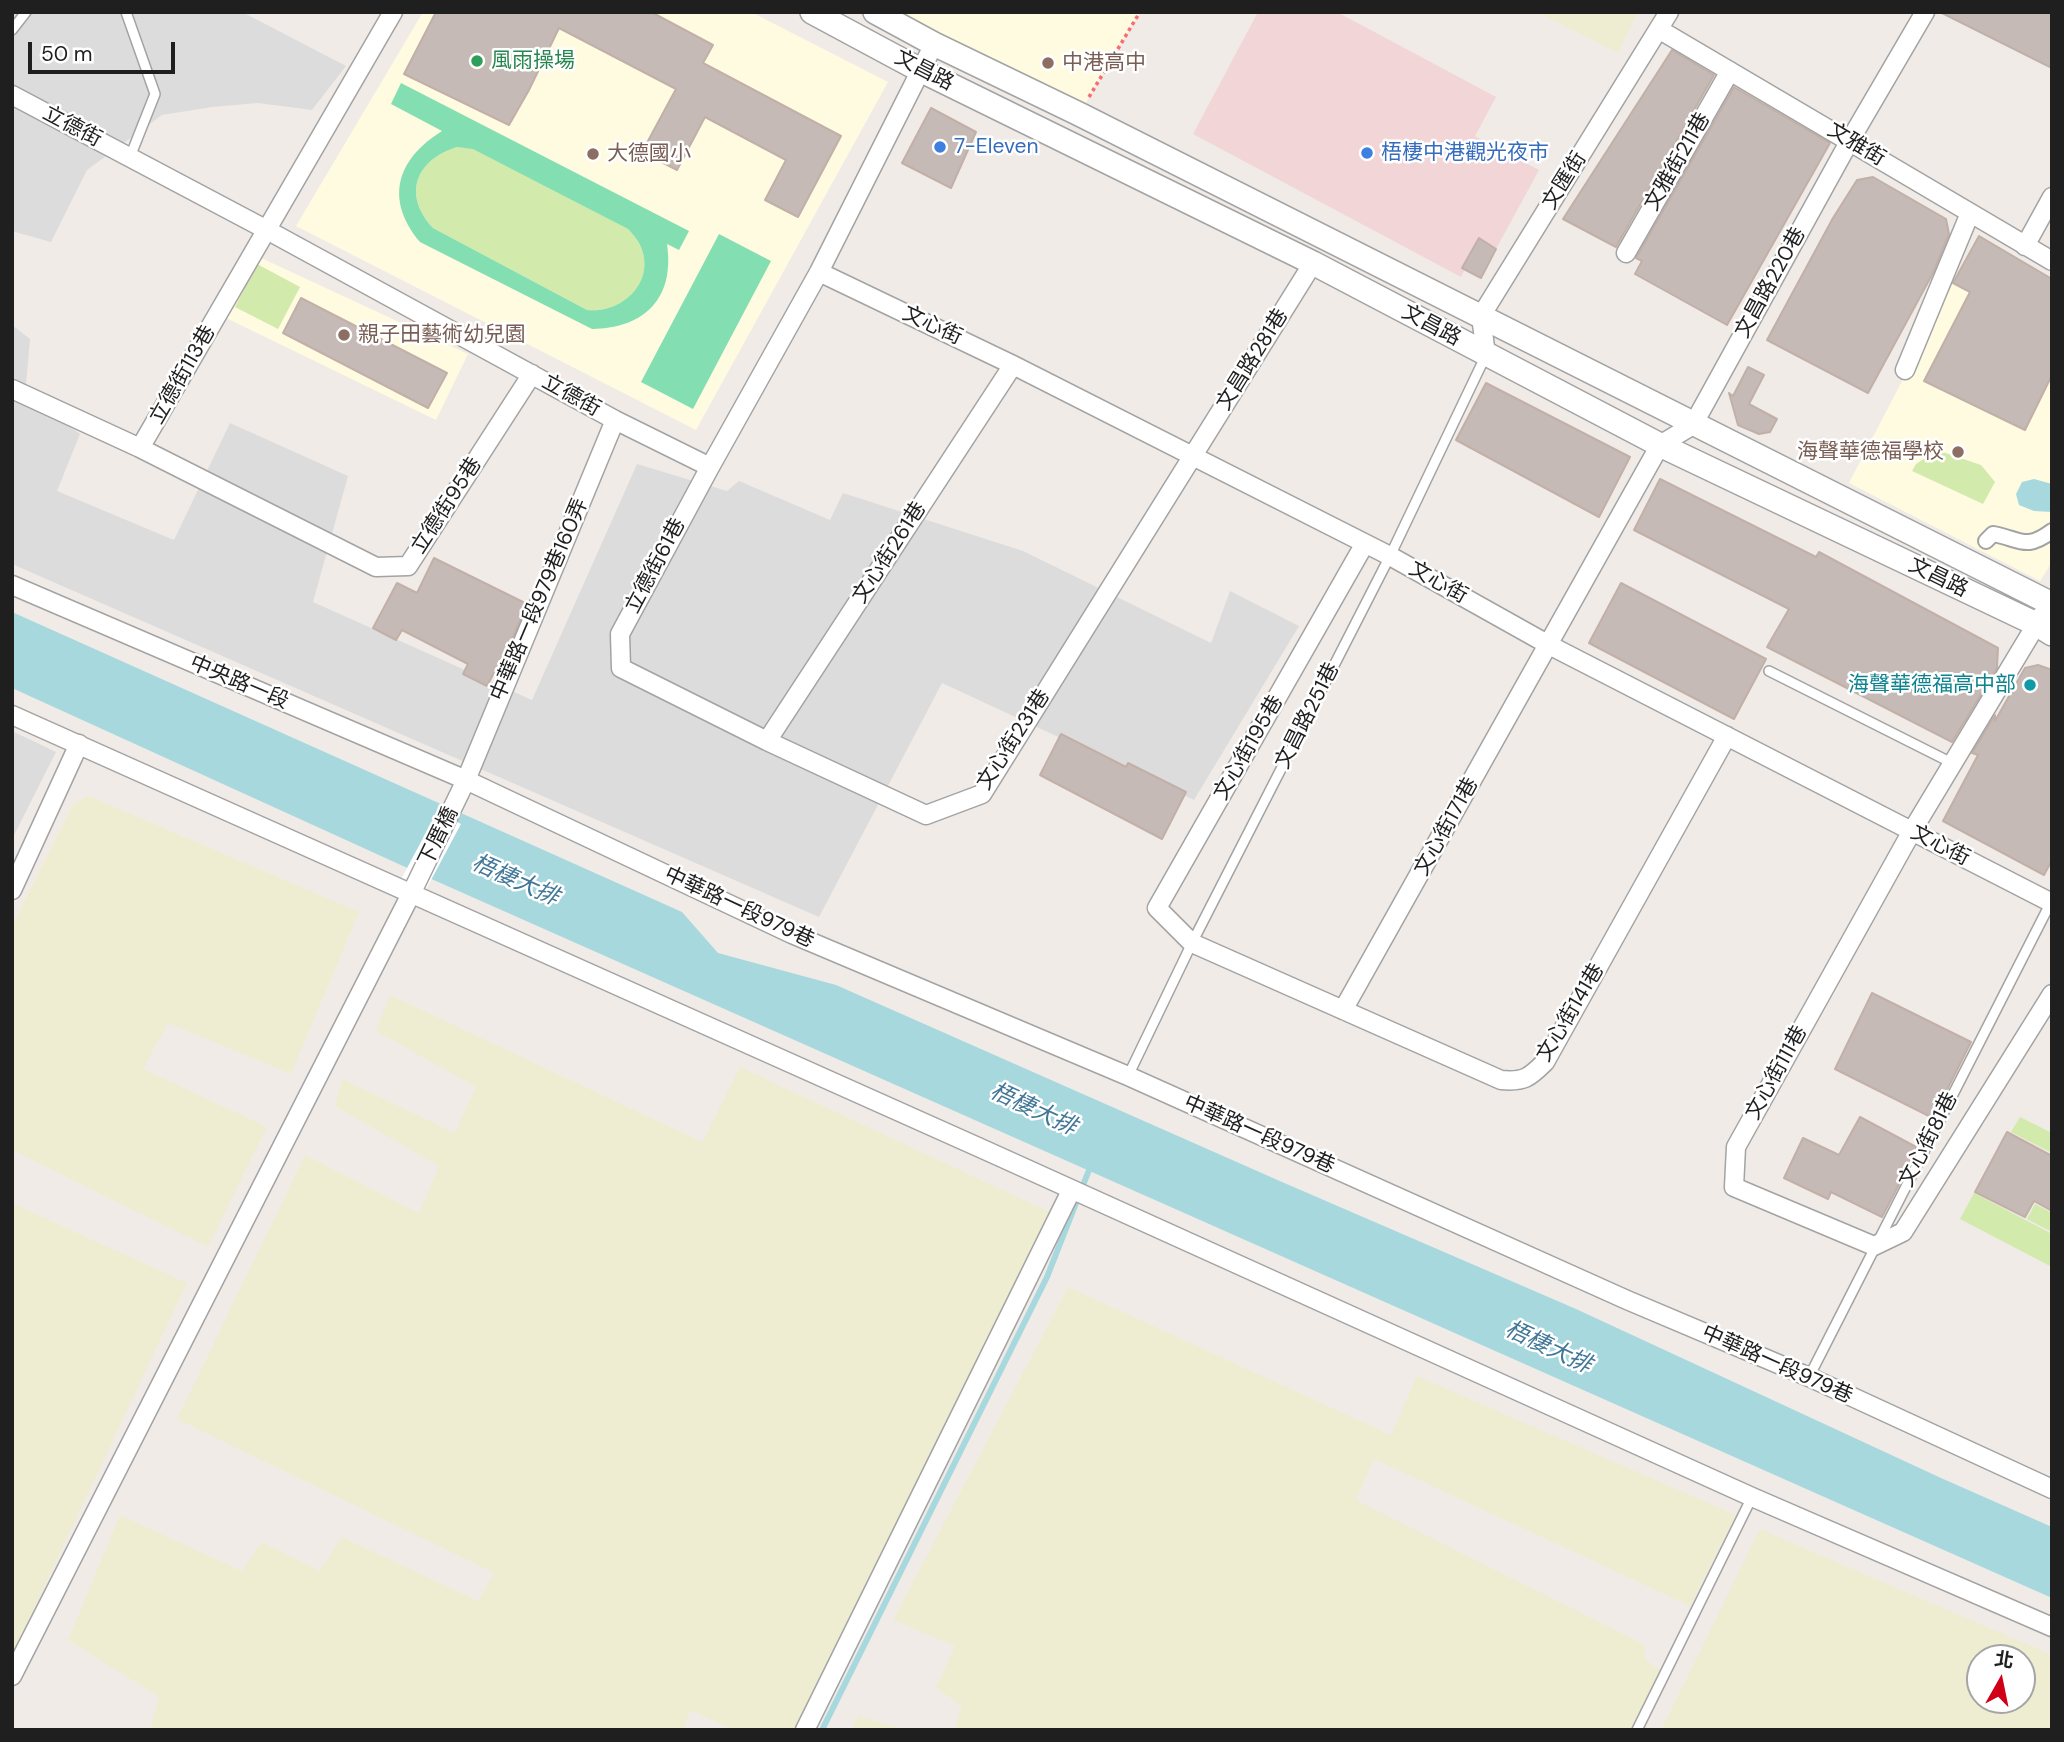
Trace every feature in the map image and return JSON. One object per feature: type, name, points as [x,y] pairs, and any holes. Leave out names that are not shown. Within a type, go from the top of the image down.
[{"type":"street","name":"立德街113巷","points":[[216,485],[140,448],[394,12]]},
{"type":"street","name":"文昌路","points":[[812,12],[920,70],[1313,263],[1660,445],[2044,629]]},
{"type":"street","name":"文昌路","points":[[875,12],[933,44],[1079,114],[2051,603]]},
{"type":"street","name":"文匯街","points":[[1481,316],[1670,12]]},
{"type":"street","name":"文昌路220巷","points":[[1693,425],[1849,142],[1925,12]]},
{"type":"street","name":"文雅街","points":[[1660,30],[2052,261]]},
{"type":"street","points":[[710,467],[819,272],[933,44]]},
{"type":"street","name":"文雅街211巷","points":[[1626,253],[1730,71]]},
{"type":"street","name":"立德街","points":[[12,95],[267,230],[615,420],[710,467]]},
{"type":"street","points":[[2025,246],[2052,197]]},
{"type":"street","points":[[1905,370],[1970,213]]},
{"type":"street","name":"文昌路281巷","points":[[1193,457],[1313,263]]},
{"type":"street","name":"文心街","points":[[819,272],[1013,365],[1390,556],[1549,645],[2051,902]]},
{"type":"street","points":[[1481,316],[1486,355]]},
{"type":"street","name":"文心街261巷","points":[[766,741],[1013,365]]},
{"type":"street","name":"立德街95巷","points":[[216,485],[376,567],[408,566],[532,374]]},
{"type":"street","points":[[12,389],[140,448]]},
{"type":"street","name":"中華路一段979巷160弄","points":[[466,780],[615,420]]},
{"type":"street","points":[[1660,445],[1693,425]]},
{"type":"street","name":"文心街171巷","points":[[1343,1010],[1660,445]]},
{"type":"street","name":"文心街231巷","points":[[621,668],[766,741],[926,815],[982,794],[1193,457]]},
{"type":"street","name":"立德街61巷","points":[[621,668],[620,634],[710,467]]},
{"type":"street","points":[[1986,541],[1993,534],[2022,543],[2038,542],[2052,531]]},
{"type":"street","name":"文心街195巷","points":[[1192,943],[1157,908],[1364,545]]},
{"type":"street","name":"中央路一段","points":[[12,585],[466,780]]},
{"type":"street","points":[[1912,831],[1952,763],[2044,629],[2051,603]]},
{"type":"street","points":[[12,715],[1752,1497],[2052,1627]]},
{"type":"street","name":"文心街141巷","points":[[1192,943],[1501,1080],[1519,1081],[1532,1075],[1545,1062],[1727,736]]},
{"type":"street","points":[[12,890],[79,744]]},
{"type":"street","name":"下厝橋","points":[[12,1676],[411,894],[466,780]]},
{"type":"street","name":"中華路一段979巷","points":[[466,780],[792,934],[1128,1076],[1627,1300],[1809,1377],[2052,1489]]},
{"type":"street","name":"文心街111巷","points":[[1874,1246],[1734,1187],[1736,1147],[1912,831]]},
{"type":"street","points":[[1874,1246],[1903,1233],[2052,994]]},
{"type":"street","points":[[805,1730],[1071,1191]]},
{"type":"lane","points":[[12,30],[26,12]]},
{"type":"lane","points":[[126,12],[155,94],[130,157]]},
{"type":"lane","name":"文昌路251巷","points":[[1128,1076],[1192,943],[1390,556],[1486,355]]},
{"type":"lane","points":[[1769,671],[1952,763]]},
{"type":"lane","name":"文心街81巷","points":[[1809,1377],[2051,902]]},
{"type":"lane","points":[[1637,1730],[1752,1497]]},
{"type":"path","points":[[1079,114],[1140,12]]},
{"type":"shaded area","points":[[12,12],[246,14],[346,66],[312,110],[258,103],[162,115],[87,170],[51,242],[12,231]]},
{"type":"shaded area","name":"大德國小","points":[[423,12],[751,12],[888,82],[696,430],[296,226]]},
{"type":"shaded area","name":"中港高中","points":[[893,12],[1140,12],[1079,114]]},
{"type":"shaded area","name":"梧棲中港觀光夜市","points":[[1258,12],[1337,12],[1496,97],[1475,136],[1539,170],[1496,249],[1481,240],[1461,277],[1193,134]]},
{"type":"shaded area","points":[[1537,12],[1638,12],[1618,53]]},
{"type":"shaded area","name":"親子田藝術幼兒園","points":[[259,257],[468,354],[436,420],[222,316]]},
{"type":"shaded area","name":"海聲華德福學校","points":[[1953,283],[2052,333],[2052,562],[2040,581],[1849,483]]},
{"type":"shaded area","points":[[12,325],[30,339],[25,396],[80,434],[57,491],[174,540],[230,423],[348,476],[313,602],[532,700],[637,464],[727,491],[739,481],[830,520],[843,493],[1023,551],[1211,643],[1230,591],[1299,626],[1194,800],[942,683],[819,917],[12,564]]},
{"type":"shaded area","points":[[12,731],[56,752],[12,839]]},
{"type":"shaded area","points":[[89,796],[359,912],[291,1074],[168,1023],[143,1069],[267,1127],[208,1247],[12,1150],[12,926],[73,804]]},
{"type":"shaded area","points":[[390,995],[702,1142],[740,1067],[1056,1215],[804,1730],[733,1730],[691,1710],[683,1730],[150,1730],[159,1697],[68,1640],[120,1515],[242,1571],[262,1542],[320,1571],[342,1537],[478,1601],[494,1573],[177,1419],[305,1155],[419,1213],[439,1166],[335,1106],[342,1079],[455,1133],[476,1087],[376,1031]]},
{"type":"shaded area","points":[[12,1203],[187,1283],[12,1655]]},
{"type":"shaded area","points":[[1068,1287],[1391,1435],[1417,1376],[1736,1515],[1690,1606],[1374,1459],[1356,1500],[1645,1645],[1645,1659],[1660,1670],[1632,1730],[954,1730],[962,1706],[936,1688],[955,1646],[893,1620]]},
{"type":"shaded area","points":[[1760,1529],[2027,1644],[1966,1644],[1966,1714],[2036,1714],[2036,1648],[2052,1655],[2052,1730],[1661,1730]]},
{"type":"shaded area","points":[[858,1716],[906,1730],[852,1730]]},
{"type":"green space","points":[[401,83],[689,231],[679,250],[667,244],[666,280],[661,294],[641,316],[627,323],[592,329],[420,242],[402,210],[399,195],[401,181],[415,154],[442,131],[391,104]],"holes":[[[457,147],[473,149],[628,229],[639,243],[644,256],[641,281],[634,292],[613,306],[601,310],[587,310],[433,228],[418,203],[416,191],[423,169],[432,160]]]},
{"type":"green space","points":[[457,147],[473,148],[628,229],[639,243],[644,256],[641,281],[634,292],[613,306],[601,310],[587,310],[433,228],[418,203],[418,180],[423,169],[432,160]]},
{"type":"green space","points":[[719,234],[771,261],[693,409],[641,382]]},
{"type":"green space","points":[[257,264],[300,287],[278,329],[235,307]]},
{"type":"green space","points":[[1937,450],[1981,465],[1995,482],[1983,504],[1912,471],[1916,464]]},
{"type":"green space","points":[[2020,1117],[2052,1133],[2052,1153],[2011,1132]]},
{"type":"green space","points":[[1974,1193],[2052,1234],[2052,1267],[1960,1219]]},
{"type":"green space","points":[[2035,1204],[2052,1213],[2052,1232],[2027,1219]]},
{"type":"water","points":[[2034,479],[2052,484],[2052,512],[2034,511],[2019,505],[2016,494],[2022,482]]},
{"type":"water","name":"梧棲大排","points":[[12,612],[682,912],[718,953],[836,985],[1576,1309],[2052,1527],[2052,1598],[436,881],[12,688]]},
{"type":"pier","points":[[437,812],[461,824],[422,897],[398,885]]},
{"type":"building","points":[[436,12],[651,12],[713,45],[703,63],[841,136],[798,217],[765,200],[786,160],[705,117],[677,170],[642,152],[676,89],[559,28],[509,125],[404,74]]},
{"type":"building","points":[[1940,12],[2052,12],[2052,68]]},
{"type":"building","points":[[1672,50],[1714,75],[1616,247],[1563,219]]},
{"type":"building","points":[[1734,87],[1830,143],[1727,325],[1635,274],[1642,261],[1636,258]]},
{"type":"building","name":"7-Eleven","points":[[931,108],[976,132],[951,188],[902,163]]},
{"type":"building","points":[[1873,177],[1946,219],[1949,234],[1933,273],[1868,393],[1767,340],[1833,218],[1857,180]]},
{"type":"building","points":[[1979,236],[2052,279],[2052,375],[2025,430],[1924,381],[1970,292],[1953,283]]},
{"type":"building","points":[[1479,238],[1496,249],[1481,278],[1462,268]]},
{"type":"building","points":[[301,298],[447,373],[428,408],[283,333]]},
{"type":"building","points":[[1748,367],[1764,375],[1749,404],[1777,419],[1770,432],[1759,434],[1738,425],[1729,393],[1733,396]]},
{"type":"building","points":[[1486,383],[1630,457],[1599,517],[1456,440]]},
{"type":"building","points":[[1660,479],[1816,557],[1819,552],[1998,648],[1997,668],[1952,742],[1767,647],[1789,609],[1634,530]]},
{"type":"building","points":[[434,558],[527,604],[487,686],[463,674],[468,664],[402,630],[396,640],[373,628],[397,583],[417,593]]},
{"type":"building","points":[[1621,583],[1766,659],[1734,719],[1589,643]]},
{"type":"building","points":[[2038,665],[2052,670],[2052,860],[2044,875],[1943,821],[1978,755],[1972,753],[1995,715],[1995,721],[2025,668]]},
{"type":"building","points":[[1061,734],[1126,767],[1128,763],[1186,792],[1162,839],[1040,775]]},
{"type":"building","points":[[1872,993],[1971,1042],[1933,1118],[1835,1069]]},
{"type":"building","points":[[1860,1117],[1918,1148],[1882,1217],[1831,1192],[1828,1199],[1784,1178],[1803,1138],[1839,1155]]},
{"type":"building","points":[[2007,1132],[2052,1156],[2052,1211],[2034,1201],[2025,1217],[1975,1192]]},
{"type":"waterway","points":[[822,1730],[1047,1277],[1091,1165]]},
{"type":"place","name":"風雨操場","points":[[477,61]]},
{"type":"place","name":"中港高中","points":[[1048,63]]},
{"type":"place","name":"7-Eleven","points":[[940,147]]},
{"type":"place","name":"梧棲中港觀光夜市","points":[[1367,153]]},
{"type":"place","name":"大德國小","points":[[593,154]]},
{"type":"place","name":"親子田藝術幼兒園","points":[[344,335]]},
{"type":"place","name":"海聲華德福學校","points":[[1958,452]]},
{"type":"place","name":"海聲華德福高中部","points":[[2030,685]]}]
